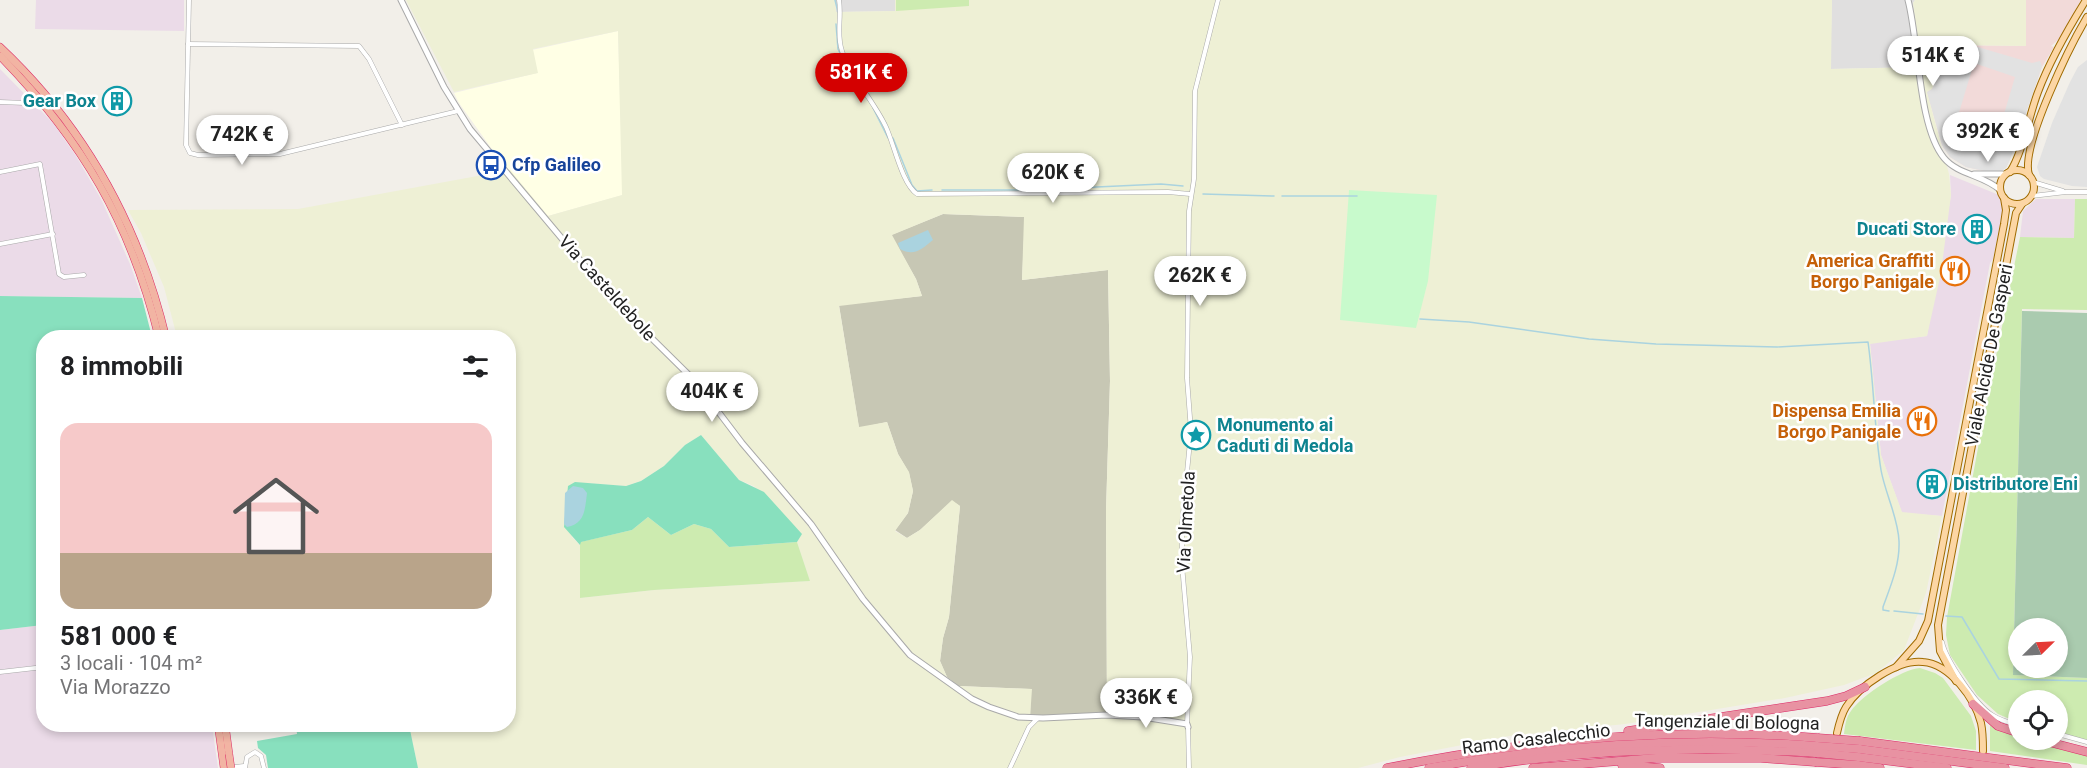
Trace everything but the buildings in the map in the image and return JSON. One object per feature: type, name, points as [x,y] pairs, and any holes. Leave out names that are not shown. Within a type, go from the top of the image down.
[{"type":"highway","points":[[0,47],[39,87],[76,133],[112,191],[146,267],[164,330]]},
{"type":"highway","points":[[0,56],[38,96],[82,155],[118,218],[145,285],[157,330]]},
{"type":"highway","points":[[1590,737],[1827,701],[1846,696],[1864,687]]},
{"type":"highway","points":[[1973,704],[1998,726],[2008,730]]},
{"type":"highway","points":[[220,732],[226,755],[233,768]]},
{"type":"highway","points":[[224,768],[225,732]]},
{"type":"highway","name":"Tangenziale di Bologna","points":[[1387,768],[1482,750],[1590,737],[1716,733],[1817,749],[2067,768]]},
{"type":"highway","name":"Ramo Casalecchio","points":[[1429,768],[1509,755],[1622,744],[1741,742],[2005,768]]},
{"type":"highway","points":[[2068,747],[2087,752]]},
{"type":"highway","name":"Tangenziale di Bologna","points":[[1533,768],[1666,758],[1743,758],[1817,749]]},
{"type":"highway","name":"Ramo Casalecchio","points":[[1471,768],[1540,758],[1654,750],[1817,749]]},
{"type":"highway","name":"Tangenziale di Bologna","points":[[1859,753],[1880,768]]},
{"type":"highway","name":"Ramo Casalecchio","points":[[1859,753],[1947,768]]},
{"type":"highway","points":[[1533,768],[1622,765],[1660,768]]},
{"type":"main road","points":[[2086,0],[2040,86],[2015,164],[2001,181],[2000,190],[2004,198],[2012,204],[2022,204],[2032,196],[2034,189],[2029,175],[2028,158],[2049,93],[2087,17]]},
{"type":"main road","points":[[2008,173],[2020,170],[2029,175]]},
{"type":"main road","name":"Viale Alcide De Gasperi","points":[[1896,668],[1915,646],[1928,621],[2004,224],[2006,210],[2004,198]]},
{"type":"main road","name":"Viale Alcide De Gasperi","points":[[1956,681],[1938,645],[1938,625],[2016,213],[2022,204]]},
{"type":"main road","points":[[1837,733],[1848,704],[1864,687],[1896,668],[1913,662],[1927,662],[1941,668],[1956,681],[1973,704],[1982,727],[1983,751]]},
{"type":"street","points":[[189,0],[186,145],[190,153],[198,155],[280,154],[458,111]]},
{"type":"street","name":"Via Casteldebole","points":[[401,0],[458,111],[488,151],[609,295],[696,381],[742,443],[812,524],[863,599],[895,639],[921,664],[972,699],[989,707],[1023,717],[1107,715],[1143,717],[1188,725]]},
{"type":"street","points":[[839,0],[841,12],[839,36],[842,51],[876,106],[904,174],[912,191],[917,194],[1168,192],[1190,194]]},
{"type":"street","name":"Via Olmetola","points":[[1188,725],[1190,657],[1182,565],[1182,524],[1191,430],[1187,378],[1190,194],[1194,179],[1195,91],[1218,0]]},
{"type":"street","points":[[1908,0],[1924,105],[1935,141],[1944,158],[1952,165],[2000,190]]},
{"type":"street","points":[[188,45],[359,46],[369,59],[402,125]]},
{"type":"street","points":[[0,102],[25,103]]},
{"type":"street","points":[[0,172],[40,164],[54,234],[59,274],[64,277],[84,275]]},
{"type":"street","points":[[1971,174],[2008,173]]},
{"type":"street","points":[[2033,182],[2066,192]]},
{"type":"street","points":[[2032,196],[2087,192]]},
{"type":"street","points":[[0,244],[54,234]]},
{"type":"street","points":[[1941,607],[1942,645],[1950,664],[1983,708],[2008,722]]},
{"type":"street","points":[[0,672],[36,668]]},
{"type":"street","points":[[1023,717],[1029,727]]},
{"type":"street","points":[[1010,768],[1029,727],[1038,718]]},
{"type":"street","points":[[1188,725],[1189,768]]},
{"type":"street","points":[[2068,737],[2087,742]]},
{"type":"street","points":[[233,768],[244,767],[247,757],[255,752],[261,756],[264,768]]},
{"type":"shaded area","points":[[36,0],[184,0],[184,31],[35,29]]},
{"type":"shaded area","points":[[406,0],[835,0],[836,12],[895,11],[895,0],[1832,0],[1831,69],[1921,67],[1913,3],[1915,0],[2026,0],[2026,46],[1952,45],[1932,89],[1927,92],[1949,174],[1951,195],[1941,273],[1927,336],[1870,344],[1881,455],[1902,512],[1942,516],[1926,593],[1904,650],[1876,673],[1844,685],[1785,698],[1625,724],[1509,736],[1400,757],[1358,768],[418,768],[410,732],[516,732],[516,330],[175,330],[164,287],[141,233],[128,210],[298,209],[510,170],[548,216],[622,195],[618,31],[533,49],[538,73],[454,92]],"holes":[[[943,214],[1024,217],[1022,280],[1108,270],[1110,381],[1106,511],[1107,715],[1030,717],[1032,689],[958,686],[947,677],[940,661],[949,617],[960,506],[952,500],[920,530],[907,538],[895,531],[908,513],[913,491],[909,472],[898,454],[887,422],[859,427],[839,306],[922,296],[916,279],[892,235]],[[701,435],[739,480],[754,486],[801,534],[797,542],[810,581],[654,590],[581,598],[580,545],[572,537],[585,483],[626,486],[641,481],[664,466],[685,445]]]},
{"type":"shaded area","points":[[835,0],[895,0],[896,11],[836,12]]},
{"type":"shaded area","points":[[1832,0],[1915,0],[1913,3],[1922,67],[1830,69]]},
{"type":"shaded area","points":[[2026,0],[2081,0],[2059,39],[2051,46],[2054,47],[2042,67],[2006,168],[1989,172],[1966,167],[1950,157],[1942,145],[1927,92],[1952,45],[2026,46]]},
{"type":"shaded area","points":[[618,31],[623,195],[548,216],[494,152],[454,93],[537,73],[532,50]]},
{"type":"shaded area","points":[[1952,45],[1971,45],[2032,63],[2040,61],[2042,66],[2010,160],[2006,168],[2000,172],[1966,167],[1950,157],[1942,145],[1927,92],[1932,89]],"holes":[[[1974,63],[2015,77],[1996,141],[1954,129]]]},
{"type":"shaded area","points":[[2087,60],[2087,187],[2044,179],[2040,176],[2037,167],[2052,123],[2070,82],[2078,67]]},
{"type":"shaded area","points":[[0,69],[53,123],[76,156],[101,199],[130,264],[142,298],[0,296]]},
{"type":"shaded area","points":[[1950,175],[1999,195],[2003,209],[1993,259],[1990,263],[1942,516],[1902,513],[1881,455],[1870,343],[1927,336],[1951,195]]},
{"type":"shaded area","points":[[2036,199],[2075,199],[2074,238],[2020,237],[2023,211]]},
{"type":"shaded area","points":[[943,214],[1025,217],[1022,280],[1108,270],[1110,381],[1106,511],[1107,715],[1030,717],[1031,689],[958,686],[947,677],[940,661],[949,617],[960,506],[952,501],[920,530],[907,538],[895,530],[908,513],[913,491],[909,473],[898,454],[887,422],[859,428],[839,305],[922,296],[916,279],[891,235]]},
{"type":"shaded area","points":[[2022,311],[2087,313],[2087,678],[2068,677],[2068,618],[2014,618]]},
{"type":"shaded area","points":[[36,626],[36,732],[213,732],[218,768],[0,768],[0,630]]},
{"type":"green space","points":[[896,0],[969,0],[969,6],[896,11]]},
{"type":"green space","points":[[1349,190],[1437,195],[1428,281],[1416,328],[1340,320]]},
{"type":"green space","points":[[2075,199],[2087,199],[2087,310],[2022,309],[2014,618],[2008,618],[2008,678],[2087,678],[2087,740],[2068,735],[2068,690],[2008,690],[2008,718],[1998,714],[1977,695],[1950,655],[1946,635],[1947,617],[1982,426],[2020,237],[2074,238]]},
{"type":"green space","points":[[0,296],[142,298],[150,330],[36,330],[36,626],[0,630]]},
{"type":"green space","points":[[701,435],[739,480],[764,492],[802,534],[797,542],[729,547],[711,529],[694,524],[671,535],[648,517],[632,530],[581,542],[580,545],[564,527],[568,486],[575,482],[626,486],[641,481],[664,466],[685,445]]},
{"type":"green space","points":[[648,517],[671,535],[694,524],[711,529],[729,547],[797,542],[810,581],[654,590],[580,598],[580,542],[632,530]]},
{"type":"green space","points":[[1920,668],[1943,678],[1971,716],[1976,731],[1976,750],[1844,734],[1849,713],[1863,698],[1893,678]]},
{"type":"green space","points":[[1990,725],[2008,733],[2008,750],[2068,750],[2087,755],[2087,765],[1990,751]]},
{"type":"green space","points":[[297,732],[410,732],[418,768],[268,768],[266,755],[258,748],[257,741],[297,734]]},
{"type":"water","points":[[928,230],[933,240],[921,249],[910,252],[900,249],[898,243]]},
{"type":"water","points":[[573,486],[583,488],[587,493],[586,505],[581,519],[567,527],[564,524],[565,493]]},
{"type":"waterway","points":[[835,0],[838,12]]},
{"type":"waterway","points":[[836,24],[838,49],[849,71]]},
{"type":"waterway","points":[[873,108],[888,138]]},
{"type":"waterway","points":[[893,138],[912,185],[917,191],[932,190]]},
{"type":"waterway","points":[[942,190],[1033,190],[1161,184],[1183,186]]},
{"type":"waterway","points":[[1203,194],[1274,196]]},
{"type":"waterway","points":[[1282,196],[1357,196]]},
{"type":"waterway","points":[[1420,319],[1469,322],[1589,339],[1656,344],[1777,347],[1868,342],[1881,470],[1899,541],[1892,583],[1883,607],[1883,610],[1889,611]]},
{"type":"waterway","points":[[1894,611],[1923,614]]},
{"type":"waterway","points":[[1946,616],[1962,617],[1999,679],[2087,681]]},
{"type":"place","name":"Gear Box","points":[[117,101]]},
{"type":"place","name":"Cfp Galileo","points":[[491,165]]},
{"type":"place","name":"Ducati Store","points":[[1977,229]]},
{"type":"place","name":"America Graffiti Borgo Panigale","points":[[1955,271]]},
{"type":"place","name":"Dispensa Emilia Borgo Panigale","points":[[1922,421]]},
{"type":"place","name":"Monumento ai Caduti di Medola","points":[[1196,435]]},
{"type":"place","name":"Distributore Eni","points":[[1932,484]]}]
